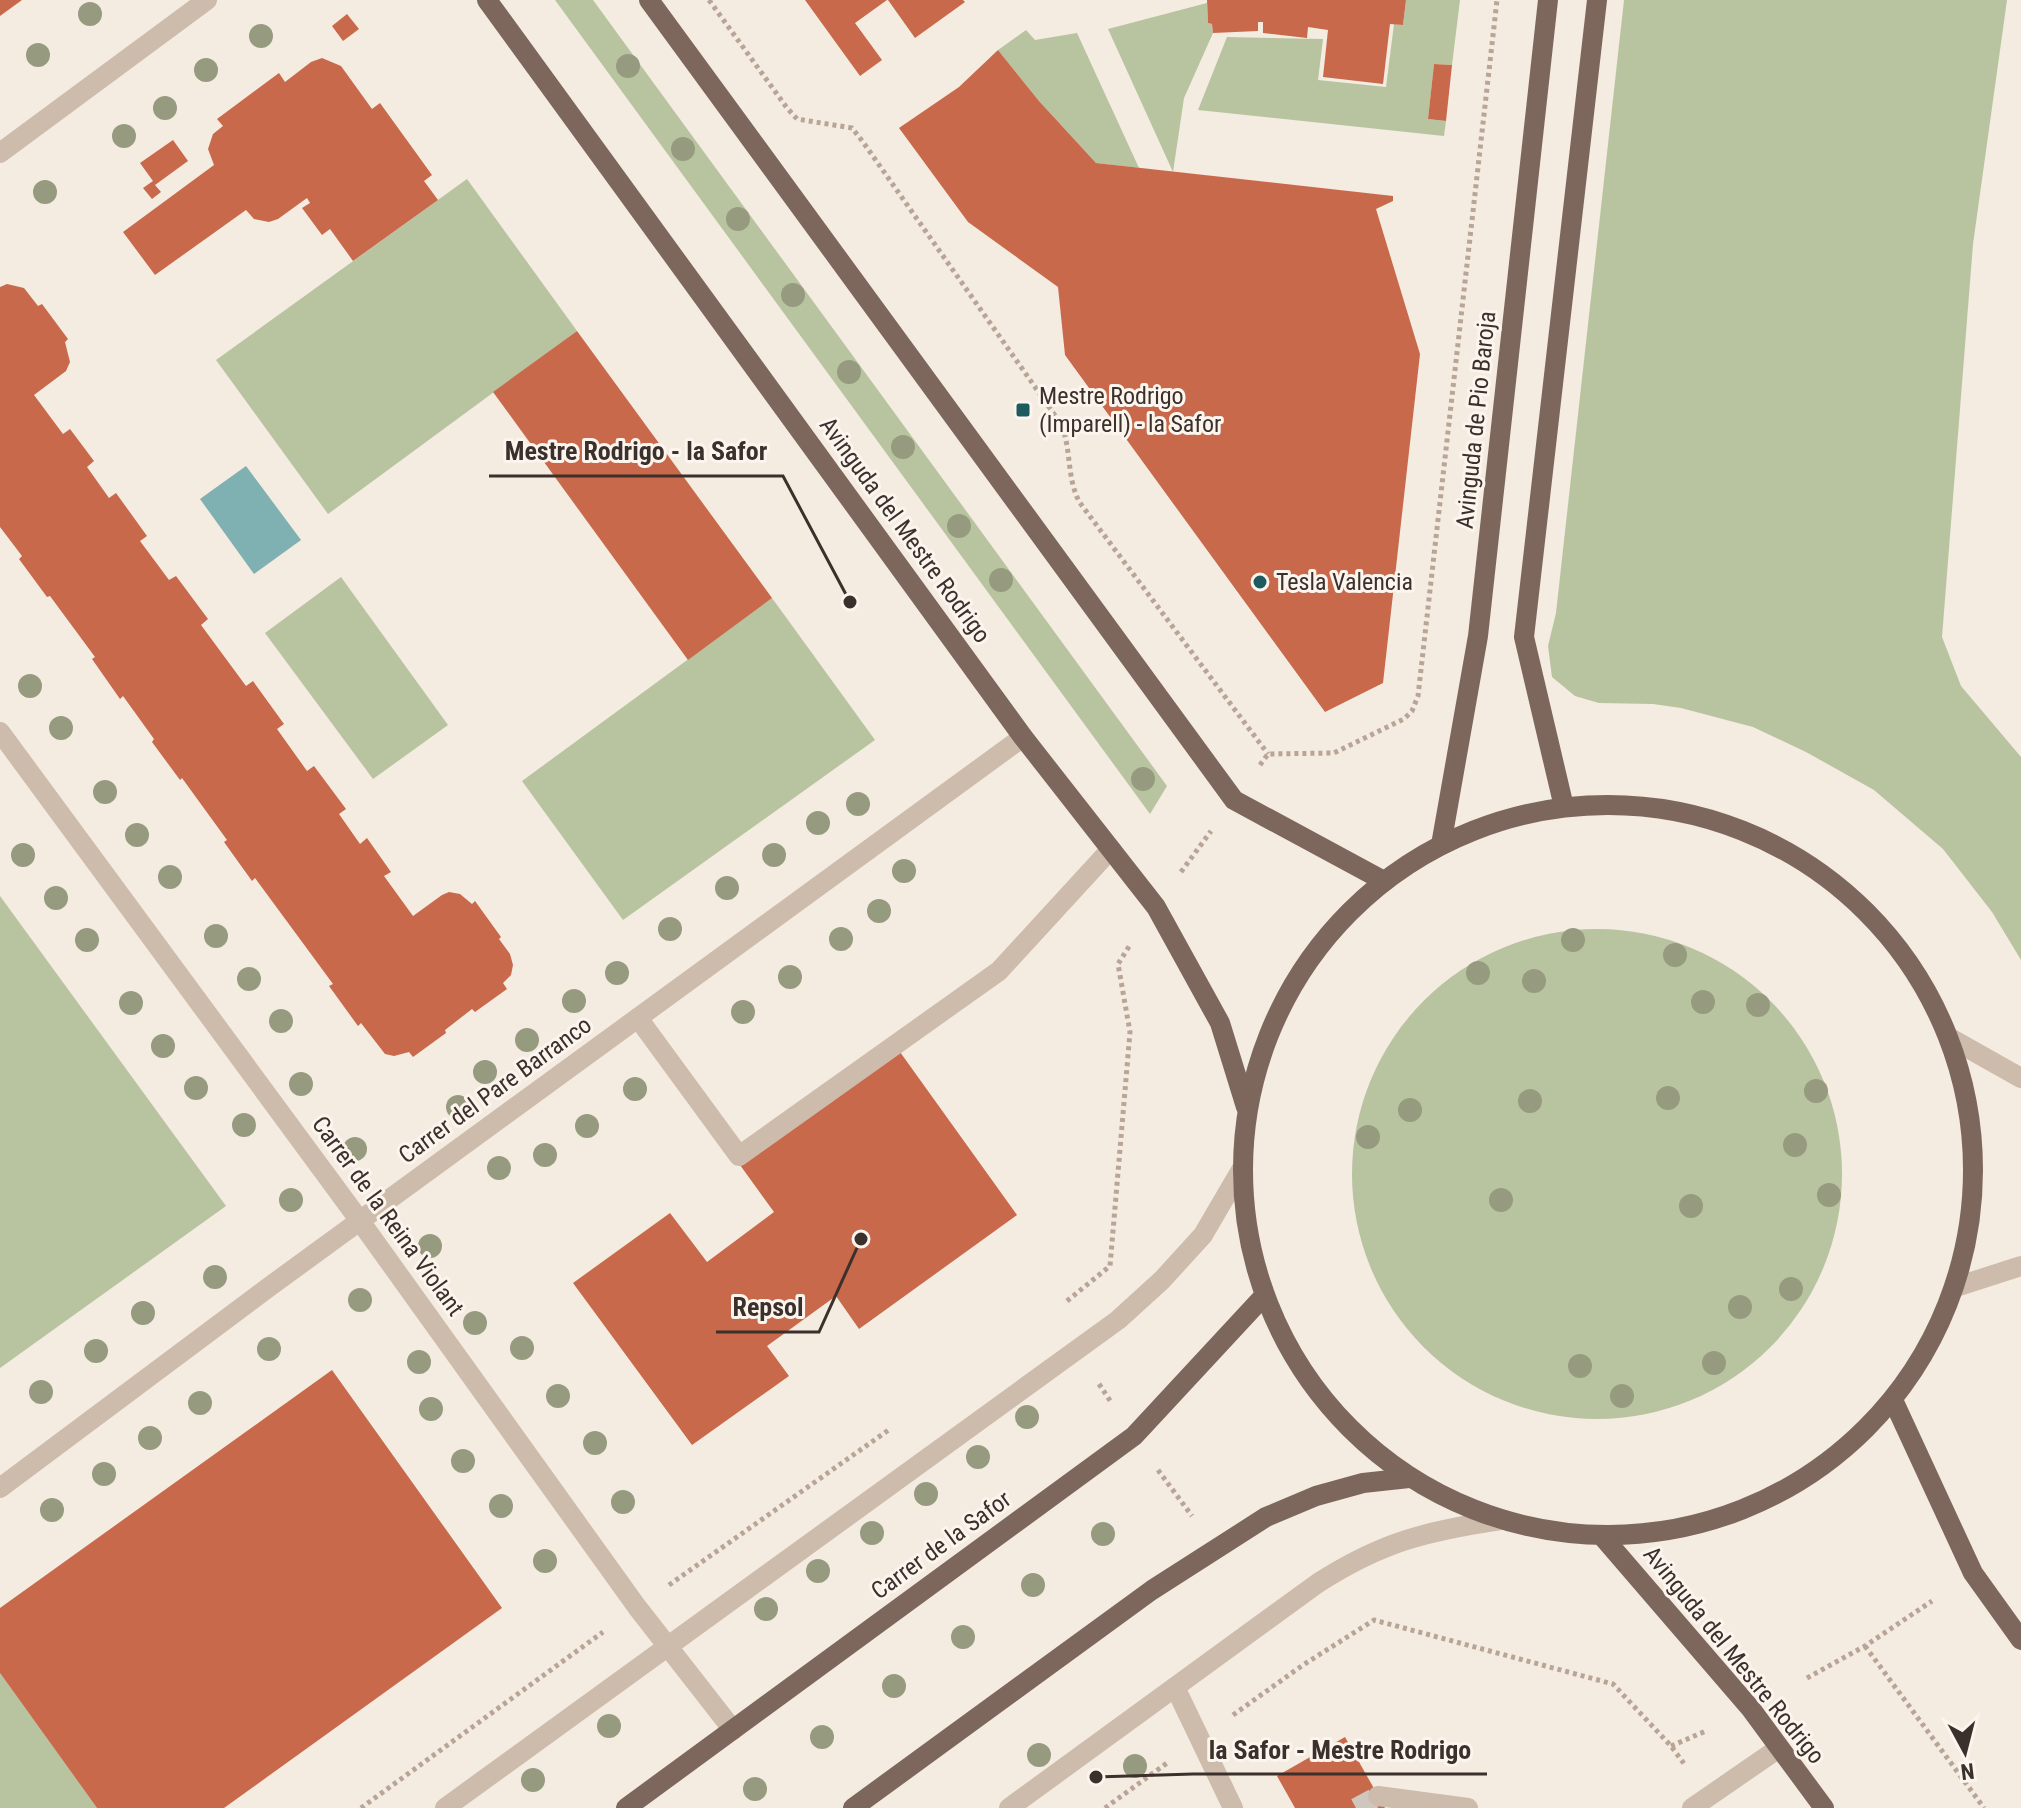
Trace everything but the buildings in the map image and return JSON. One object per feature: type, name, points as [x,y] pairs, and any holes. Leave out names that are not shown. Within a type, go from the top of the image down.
[{"type":"main road","name":"Avinguda del Mestre Rodrigo","points":[[487,0],[1023,737],[1156,907],[1220,1023],[1246,1108]]},
{"type":"main road","points":[[649,0],[1234,800],[1384,881]]},
{"type":"main road","name":"Avinguda de Pio Baroja","points":[[1441,845],[1478,636],[1548,0]]},
{"type":"main road","points":[[1564,807],[1524,637],[1597,0]]},
{"type":"main road","points":[[1644,806],[1723,823],[1796,856],[1860,904],[1913,966],[1950,1038],[1968,1098],[1975,1162],[1970,1225],[1956,1287],[1930,1346],[1893,1400],[1834,1458],[1763,1501],[1684,1528],[1602,1536],[1501,1520],[1409,1478],[1362,1442],[1322,1399],[1288,1350],[1263,1297],[1241,1170],[1246,1108],[1264,1043],[1294,982],[1334,927],[1384,881],[1441,845],[1500,820],[1564,807],[1644,806]]},
{"type":"main road","name":"Carrer de la Safor","points":[[626,1808],[1134,1436],[1263,1297]]},
{"type":"main road","points":[[1893,1400],[1973,1573],[2021,1640]]},
{"type":"main road","points":[[853,1808],[1152,1590],[1266,1517],[1316,1496],[1363,1483],[1409,1478]]},
{"type":"main road","name":"Avinguda del Mestre Rodrigo","points":[[1602,1536],[1751,1709],[1820,1807]]},
{"type":"street","points":[[0,153],[207,0]]},
{"type":"street","name":"Carrer de la Reina Violant","points":[[0,732],[360,1221],[637,1607],[733,1730]]},
{"type":"street","name":"Carrer del Pare Barranco","points":[[0,1488],[1023,737]]},
{"type":"street","points":[[638,1018],[739,1156],[999,971],[1111,849]]},
{"type":"street","points":[[1950,1038],[2021,1078]]},
{"type":"street","points":[[445,1808],[1118,1320],[1162,1280],[1203,1235],[1241,1170]]},
{"type":"street","points":[[1956,1287],[2021,1266]]},
{"type":"street","points":[[1009,1808],[1344,1567],[1413,1536],[1501,1520]]},
{"type":"street","points":[[1175,1687],[1233,1808]]},
{"type":"street","points":[[1700,1803],[1779,1748]]},
{"type":"street","points":[[1378,1796],[1468,1808]]},
{"type":"path","points":[[709,0],[797,119],[852,128],[863,142],[1061,424],[1066,436],[1073,490],[1080,503],[1268,754]]},
{"type":"path","points":[[1268,754],[1334,753],[1404,719],[1412,711],[1418,696],[1497,0]]},
{"type":"path","points":[[1059,1308],[1110,1266],[1130,1032],[1118,964],[1268,754]]},
{"type":"path","points":[[361,1808],[637,1607],[897,1424]]},
{"type":"path","points":[[1165,1480],[1181,1500]]},
{"type":"path","points":[[1807,1678],[1865,1646],[1932,1601]]},
{"type":"path","points":[[1303,1665],[1374,1620],[1613,1684],[1671,1746],[1700,1803]]},
{"type":"path","points":[[1865,1646],[1984,1808]]},
{"type":"path","points":[[1671,1746],[1706,1731]]},
{"type":"green space","points":[[555,0],[593,0],[1167,786],[1150,814]]},
{"type":"green space","points":[[1406,0],[1460,0],[1452,65],[1434,64],[1428,119],[1446,121],[1444,136],[1198,110],[1227,37],[1323,39],[1318,80],[1386,87],[1394,24],[1403,25]]},
{"type":"green space","points":[[1624,0],[2007,0],[1973,244],[1942,637],[1961,686],[2021,757],[2021,960],[1992,912],[1943,849],[1874,790],[1753,727],[1681,708],[1599,703],[1575,696],[1552,677],[1548,646],[1556,613]]},
{"type":"green space","points":[[1207,3],[1208,23],[1212,24],[1213,33],[1184,98],[1173,172],[1108,29]]},
{"type":"green space","points":[[1026,30],[1035,40],[1077,33],[1139,168],[1096,163],[1039,101],[998,50]]},
{"type":"green space","points":[[467,179],[577,331],[328,514],[216,360]]},
{"type":"green space","points":[[341,577],[448,725],[373,779],[265,633]]},
{"type":"green space","points":[[772,598],[875,740],[623,920],[522,781]]},
{"type":"green space","points":[[0,896],[226,1206],[0,1368]]},
{"type":"green space","points":[[1597,929],[1645,934],[1691,947],[1753,984],[1787,1018],[1824,1080],[1837,1126],[1842,1174],[1837,1222],[1824,1268],[1787,1330],[1753,1364],[1691,1401],[1645,1414],[1597,1419],[1549,1414],[1503,1401],[1441,1364],[1407,1330],[1370,1268],[1357,1222],[1352,1174],[1357,1126],[1370,1080],[1407,1018],[1441,984],[1503,947],[1549,934]]},
{"type":"green space","points":[[0,1673],[97,1808],[0,1808]]},
{"type":"water","points":[[246,466],[301,540],[254,574],[200,499]]},
{"type":"tunnel","points":[[1356,1808],[1378,1796]]},
{"type":"place","name":"Mestre Rodrigo (Imparell) - la Safor","points":[[1023,410]]},
{"type":"place","name":"Tesla Valencia","points":[[1260,582]]},
{"type":"place","name":"Mestre Rodrigo - la Safor","points":[[850,602]]},
{"type":"place","name":"Repsol","points":[[861,1239]]},
{"type":"place","name":"la Safor - Mestre Rodrigo","points":[[1096,1777]]}]
